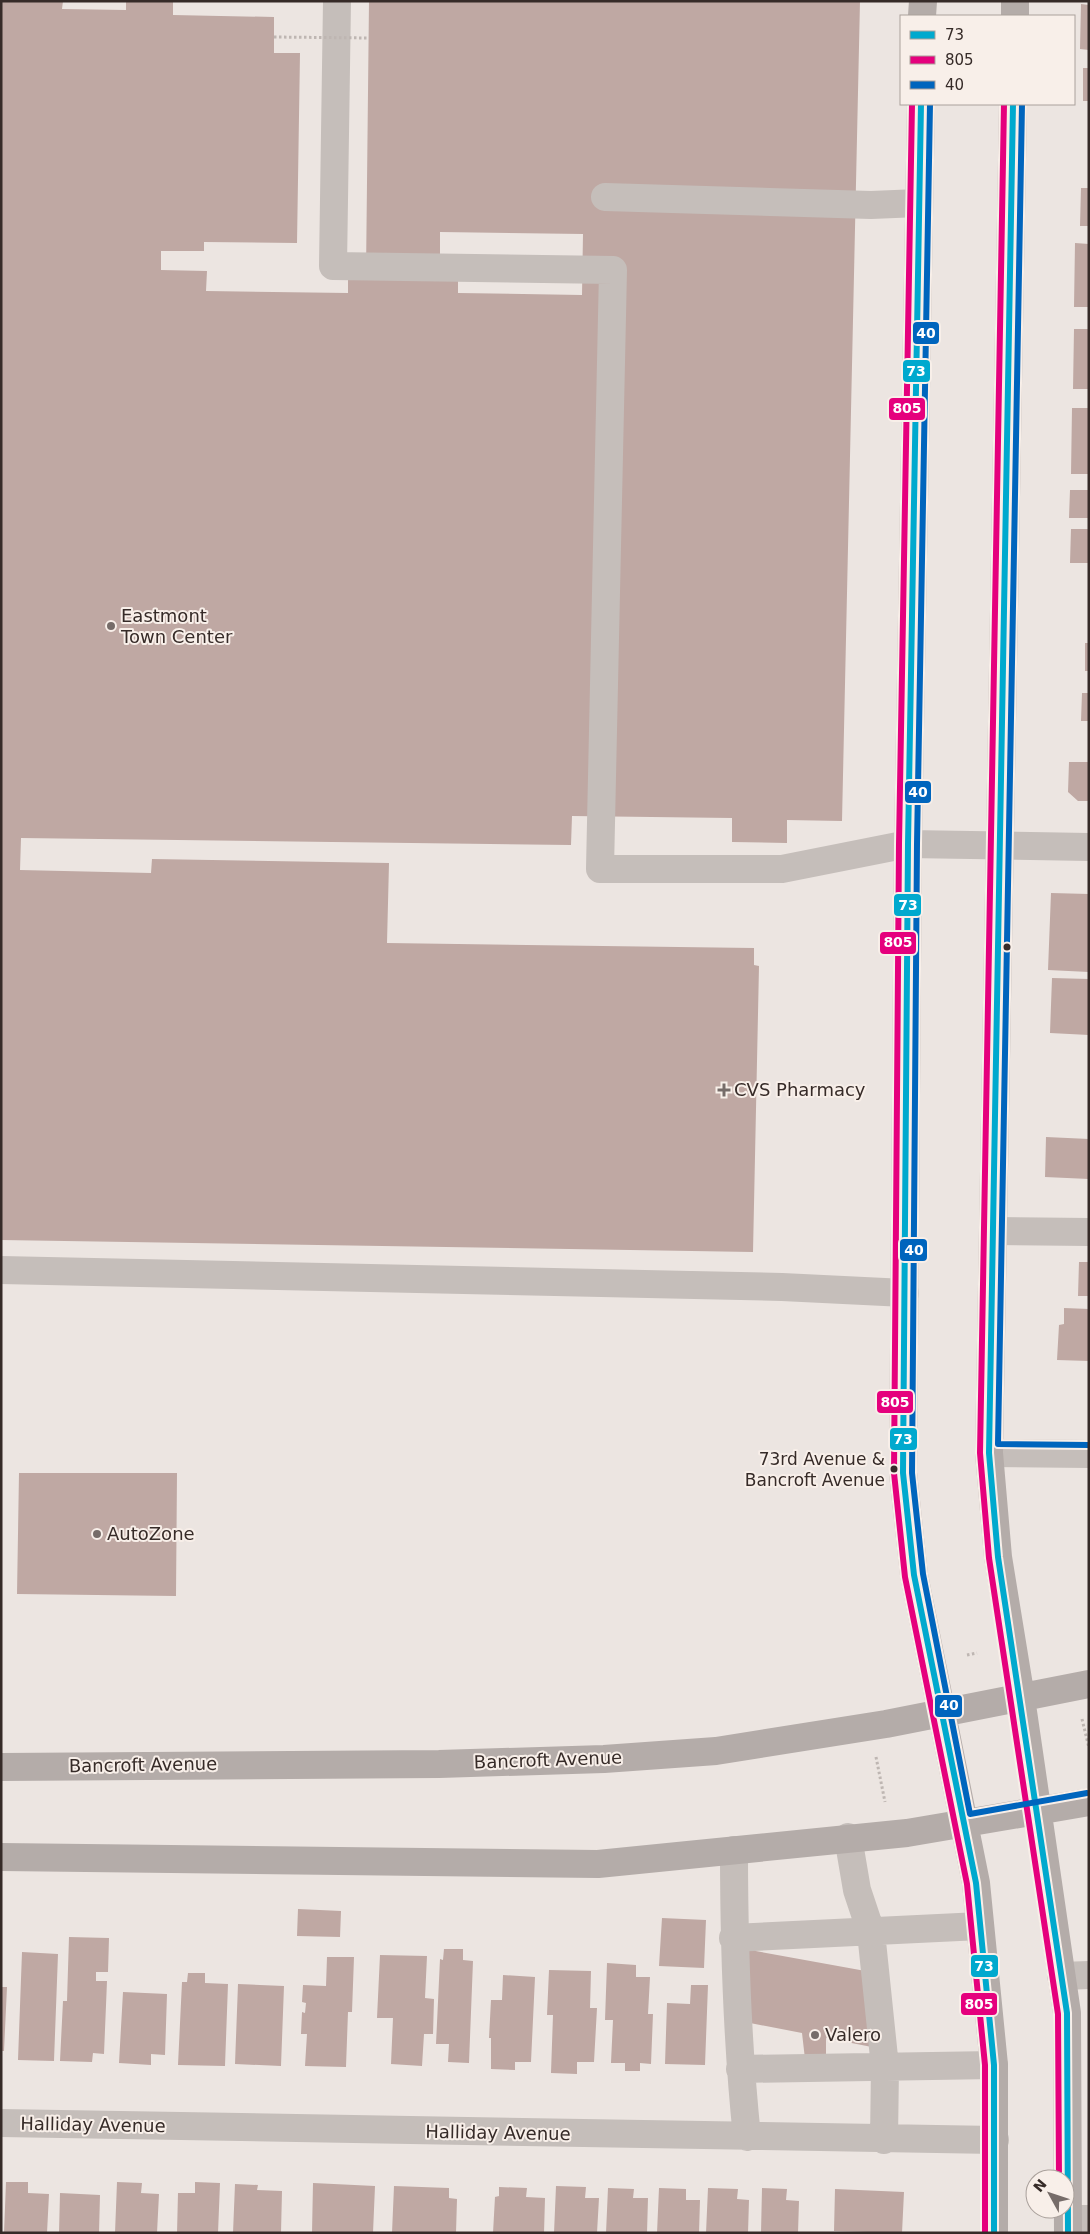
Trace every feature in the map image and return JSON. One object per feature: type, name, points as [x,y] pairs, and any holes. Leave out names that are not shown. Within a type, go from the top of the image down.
[{"type":"main road","points":[[922,15],[923,1]]},
{"type":"main road","points":[[1015,1],[1015,15]]},
{"type":"main road","points":[[921,105],[908,844],[903,1472],[914,1575],[940,1714],[976,1883],[994,2065],[994,2233]]},
{"type":"main road","points":[[1013,105],[998,845],[989,1453],[998,1557],[1021,1698],[1067,2013],[1075,2223]]},
{"type":"main road","name":"Bancroft Avenue","points":[[1,1767],[439,1764],[604,1759],[716,1750],[886,1724],[1089,1684]]},
{"type":"main road","points":[[1,1857],[598,1864],[848,1837],[907,1833],[1089,1802]]},
{"type":"street","points":[[337,1],[333,266],[613,270],[600,869],[782,869],[908,844],[1089,847]]},
{"type":"street","points":[[605,197],[871,205],[919,203]]},
{"type":"street","points":[[993,1231],[1089,1232]]},
{"type":"street","points":[[1,1270],[573,1284],[782,1287],[905,1293]]},
{"type":"street","points":[[989,1453],[1089,1454]]},
{"type":"street","points":[[848,1837],[857,1890],[871,1932],[885,2067],[884,2140]]},
{"type":"street","points":[[734,1850],[734,1938],[740,2069],[747,2137]]},
{"type":"street","points":[[734,1938],[980,1926]]},
{"type":"street","points":[[1061,1976],[1089,1975]]},
{"type":"street","points":[[740,2069],[994,2065]]},
{"type":"street","name":"Halliday Avenue","points":[[1,2123],[884,2140],[995,2140]]},
{"type":"path","points":[[274,36],[369,38]]},
{"type":"path","points":[[967,1655],[977,1653]]},
{"type":"path","points":[[1082,1718],[1089,1748]]},
{"type":"path","points":[[874,1749],[885,1804]]},
{"type":"building","points":[[1,1],[63,1],[62,9],[126,10],[126,1],[173,1],[173,15],[274,17],[274,53],[300,53],[297,243],[204,242],[204,251],[161,251],[161,270],[207,271],[206,291],[348,293],[348,273],[366,274],[369,1],[860,1],[842,821],[787,820],[787,843],[732,842],[732,818],[572,816],[571,845],[21,838],[20,870],[151,873],[152,859],[389,863],[387,943],[754,948],[754,965],[759,966],[753,1252],[1,1240]],"holes":[[[440,232],[583,234],[582,295],[458,293],[458,275],[440,275]]]},
{"type":"building","points":[[1081,4],[1089,5],[1089,50],[1080,49]]},
{"type":"building","points":[[1083,68],[1089,68],[1089,101],[1083,101]]},
{"type":"building","points":[[1081,188],[1089,188],[1089,226],[1080,226]]},
{"type":"building","points":[[1075,243],[1089,244],[1089,307],[1074,307]]},
{"type":"building","points":[[1074,329],[1089,329],[1089,389],[1073,389]]},
{"type":"building","points":[[1072,408],[1089,408],[1089,474],[1071,474]]},
{"type":"building","points":[[1070,490],[1089,490],[1089,518],[1069,518]]},
{"type":"building","points":[[1071,529],[1089,529],[1089,563],[1070,563]]},
{"type":"building","points":[[1085,643],[1089,643],[1089,671],[1085,671]]},
{"type":"building","points":[[1082,693],[1089,693],[1089,721],[1081,721]]},
{"type":"building","points":[[1069,762],[1089,762],[1089,801],[1078,801],[1068,792]]},
{"type":"building","points":[[1051,893],[1089,894],[1089,972],[1048,970]]},
{"type":"building","points":[[1052,978],[1089,979],[1089,1035],[1050,1033]]},
{"type":"building","points":[[1046,1137],[1089,1139],[1089,1179],[1045,1177]]},
{"type":"building","points":[[1079,1262],[1089,1262],[1089,1296],[1078,1296]]},
{"type":"building","points":[[1064,1308],[1089,1309],[1089,1361],[1057,1360],[1059,1325],[1064,1324]]},
{"type":"building","name":"AutoZone","points":[[19,1473],[177,1473],[176,1596],[17,1594]]},
{"type":"building","points":[[298,1909],[341,1911],[340,1937],[297,1936]]},
{"type":"building","points":[[662,1918],[706,1920],[704,1968],[659,1966]]},
{"type":"building","points":[[69,1937],[109,1938],[108,1972],[96,1972],[96,1981],[107,1981],[104,2054],[93,2053],[92,2062],[60,2061],[63,2001],[67,2001]]},
{"type":"building","points":[[739,1948],[871,1972],[877,2048],[826,2038],[826,2058],[805,2059],[802,2033],[750,2023]]},
{"type":"building","points":[[444,1949],[463,1949],[463,1960],[473,1961],[469,2063],[448,2062],[449,2044],[436,2044],[440,1959],[443,1960]]},
{"type":"building","points":[[22,1952],[58,1954],[54,2061],[18,2060]]},
{"type":"building","points":[[380,1955],[427,1956],[425,1998],[434,1999],[433,2034],[424,2034],[422,2066],[391,2064],[393,2018],[377,2018]]},
{"type":"building","points":[[327,1957],[354,1957],[352,2012],[348,2012],[346,2067],[305,2066],[307,2034],[301,2034],[302,2012],[305,2013],[306,2003],[302,2002],[303,1985],[326,1986]]},
{"type":"building","points":[[607,1963],[636,1965],[636,1977],[650,1977],[648,2014],[653,2014],[651,2064],[640,2063],[640,2071],[625,2071],[625,2063],[611,2063],[613,2020],[605,2020]]},
{"type":"building","points":[[549,1970],[591,1971],[590,2008],[597,2008],[594,2062],[577,2062],[577,2074],[551,2073],[553,2015],[547,2015]]},
{"type":"building","points":[[188,1973],[205,1973],[205,1983],[228,1984],[225,2066],[178,2065],[182,1982],[187,1982]]},
{"type":"building","points":[[503,1975],[535,1977],[531,2062],[515,2062],[515,2070],[491,2069],[491,2038],[489,2038],[491,2000],[502,2000]]},
{"type":"building","points":[[238,1984],[284,1986],[281,2066],[235,2064]]},
{"type":"building","points":[[691,1985],[708,1985],[705,2065],[665,2064],[667,2003],[690,2004]]},
{"type":"building","points":[[1,1987],[7,1987],[4,2051],[1,2051]]},
{"type":"building","points":[[123,1992],[167,1994],[165,2055],[151,2054],[151,2065],[119,2063]]},
{"type":"building","points":[[6,2182],[28,2182],[28,2193],[49,2194],[47,2233],[4,2233]]},
{"type":"building","points":[[117,2182],[142,2183],[141,2193],[159,2194],[157,2233],[115,2233]]},
{"type":"building","points":[[195,2182],[220,2183],[218,2233],[177,2233],[178,2193],[195,2193]]},
{"type":"building","points":[[313,2183],[375,2186],[373,2233],[312,2233]]},
{"type":"building","points":[[235,2184],[258,2185],[257,2190],[282,2191],[281,2233],[233,2233]]},
{"type":"building","points":[[394,2186],[449,2188],[449,2198],[457,2199],[456,2233],[392,2233]]},
{"type":"building","points":[[556,2186],[586,2187],[585,2198],[599,2198],[597,2233],[554,2233]]},
{"type":"building","points":[[499,2187],[527,2188],[526,2197],[545,2198],[544,2233],[493,2233],[495,2197],[499,2196]]},
{"type":"building","points":[[608,2188],[634,2189],[633,2198],[648,2198],[647,2233],[606,2233]]},
{"type":"building","points":[[659,2188],[686,2189],[686,2200],[700,2200],[699,2233],[657,2233]]},
{"type":"building","points":[[708,2188],[738,2189],[737,2199],[749,2200],[748,2233],[706,2233]]},
{"type":"building","points":[[762,2188],[787,2189],[786,2200],[799,2201],[798,2233],[761,2233]]},
{"type":"building","points":[[835,2189],[904,2192],[902,2233],[834,2231]]},
{"type":"building","points":[[60,2193],[100,2195],[99,2233],[59,2233]]},
{"type":"transit line","name":"805","points":[[912,105],[899,844],[894,1473],[905,1577],[967,1884],[985,2065],[985,2233]]},
{"type":"transit line","name":"73","points":[[921,105],[908,844],[903,1473],[914,1575],[976,1883],[994,2065],[994,2233]]},
{"type":"transit line","name":"40","points":[[930,105],[917,844],[912,1473],[923,1574],[970,1814],[1087,1793]]},
{"type":"transit line","name":"805","points":[[1004,105],[980,1453],[989,1558],[1058,2014],[1059,2169]]},
{"type":"transit line","name":"73","points":[[1013,105],[989,1453],[998,1557],[1067,2013],[1068,2233]]},
{"type":"transit line","name":"40","points":[[1022,105],[998,1444],[1089,1445]]},
{"type":"place","name":"Eastmont Town Center","points":[[111,626]]},
{"type":"place","name":"CVS Pharmacy","points":[[724,1090]]},
{"type":"place","name":"73rd Avenue & Bancroft Avenue","points":[[894,1469]]},
{"type":"place","name":"AutoZone","points":[[97,1534]]},
{"type":"place","name":"Valero","points":[[815,2035]]}]
